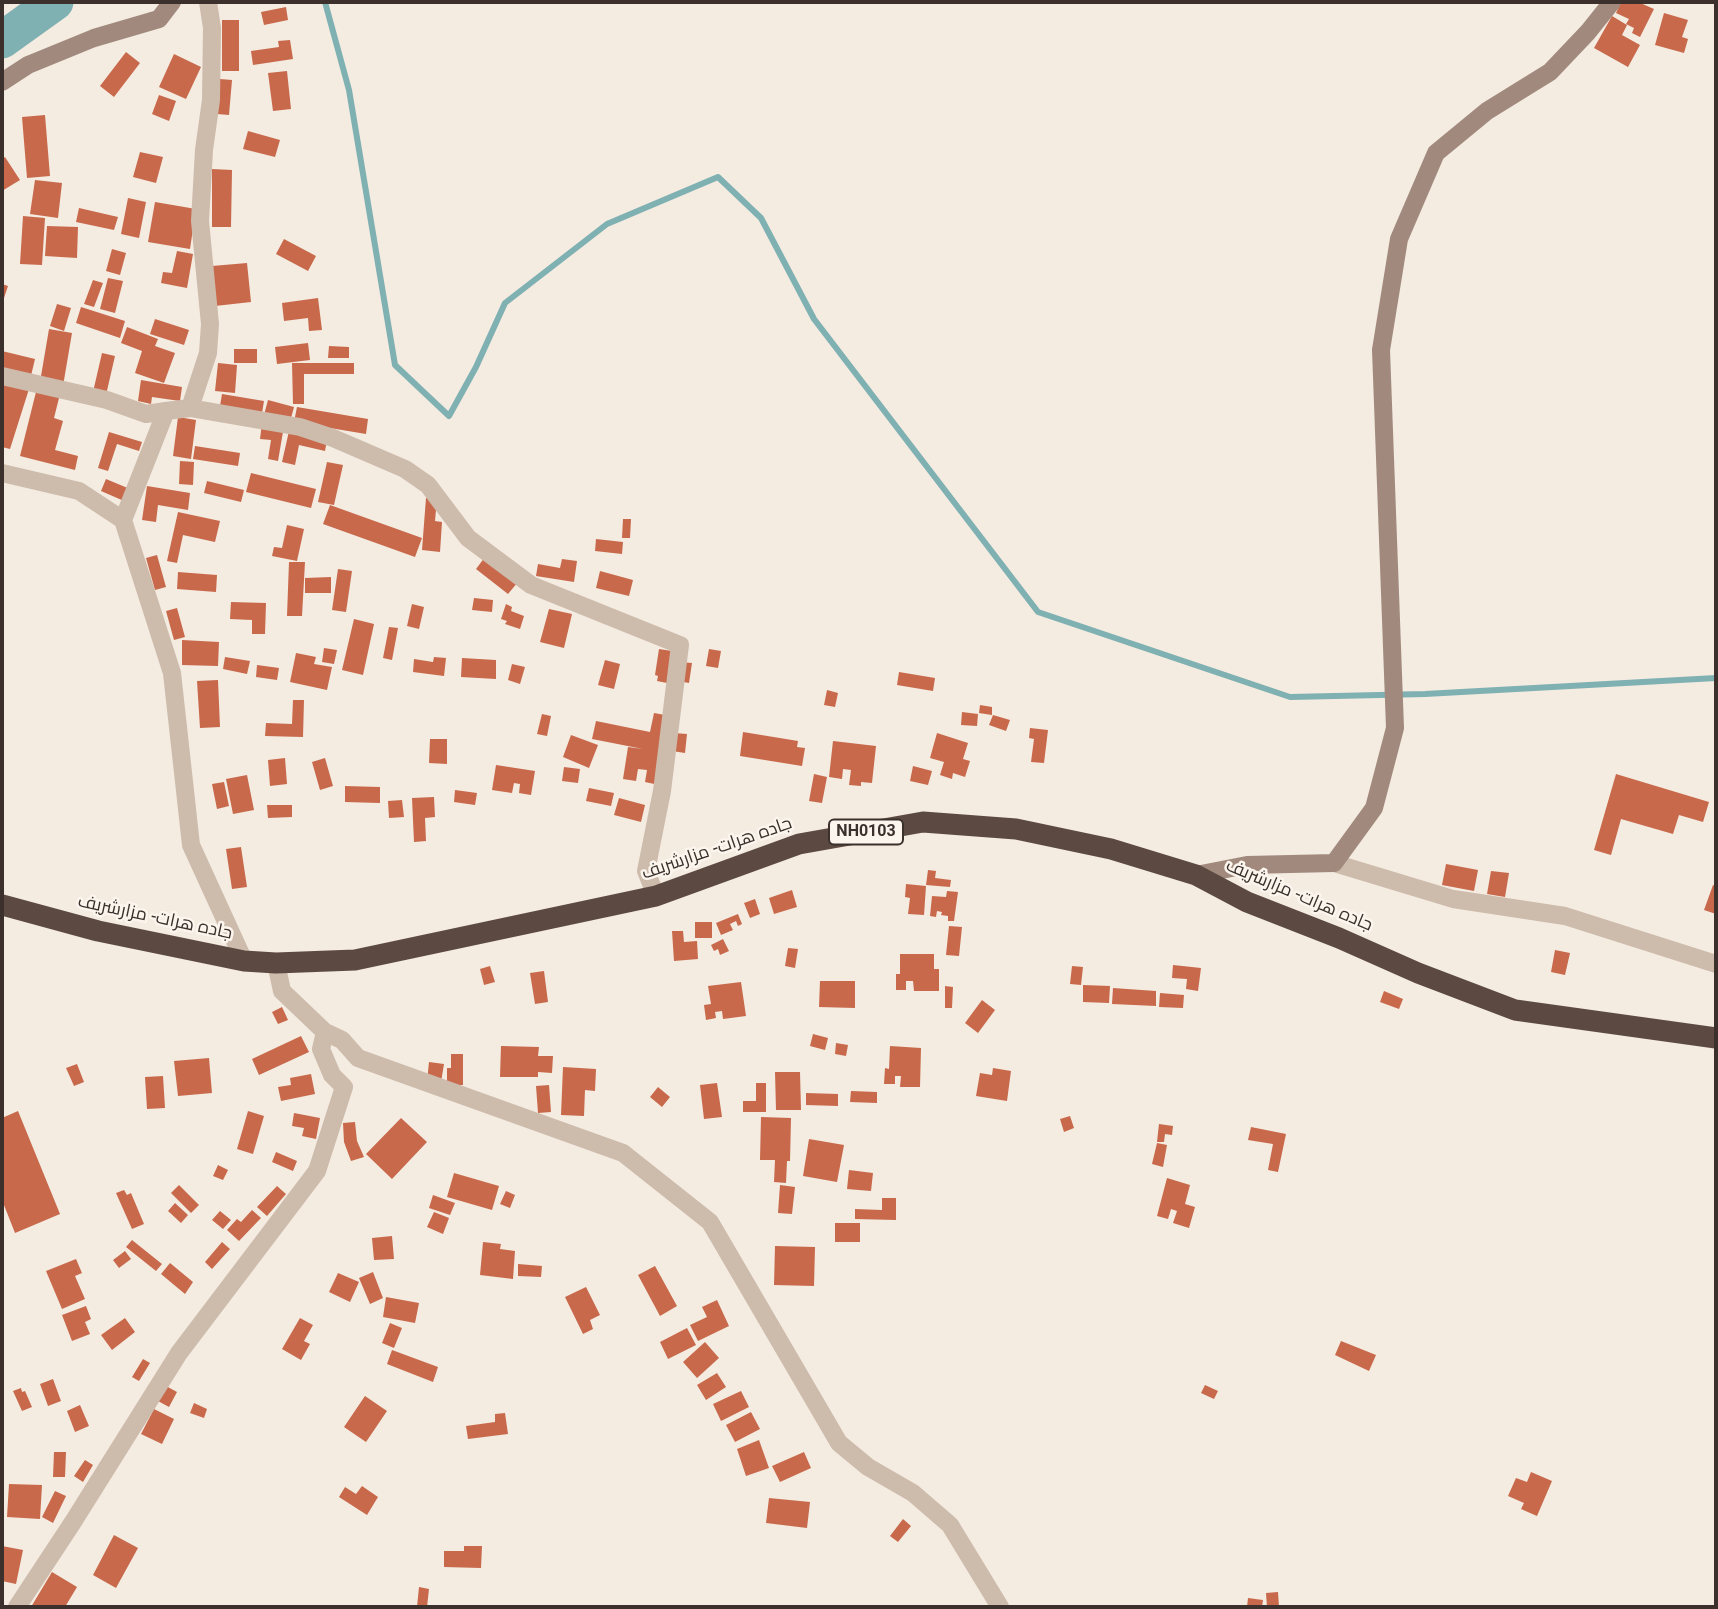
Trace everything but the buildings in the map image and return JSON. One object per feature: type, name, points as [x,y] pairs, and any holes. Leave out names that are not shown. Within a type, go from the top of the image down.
[{"type":"highway","name":"جاده هرات- مزارشریف","points":[[2,905],[98,931],[244,961],[276,963],[355,960],[656,897],[799,844],[923,822],[1030,832],[1111,849],[1196,875],[1247,902],[1515,1010],[1716,1038]]},
{"type":"street","points":[[2,82],[28,65],[94,38],[159,19],[172,2]]},
{"type":"street","points":[[190,408],[208,353],[210,324],[200,221],[204,150],[211,100],[212,28],[208,2]]},
{"type":"street","points":[[1334,863],[1374,808],[1395,728],[1381,349],[1399,239],[1436,153],[1487,111],[1550,72],[1612,2]]},
{"type":"street","points":[[2,376],[107,400],[146,414],[190,408],[300,427],[333,438],[405,469],[428,485],[468,538],[531,585],[680,645],[662,791],[646,871],[656,897]]},
{"type":"street","points":[[123,520],[166,411]]},
{"type":"street","points":[[2,473],[79,491],[123,520],[172,673],[191,845],[244,961]]},
{"type":"street","points":[[1196,875],[1247,865],[1334,863],[1453,899],[1565,916],[1716,964]]},
{"type":"street","points":[[276,963],[282,991],[325,1032],[342,1040],[358,1058],[623,1153],[710,1222],[839,1443],[868,1467],[913,1493],[950,1525],[1000,1607]]},
{"type":"street","points":[[17,1607],[179,1353],[317,1171],[344,1087],[332,1075],[321,1049],[325,1032]]},
{"type":"waterway","points":[[2,40],[55,2]]},
{"type":"waterway","points":[[325,2],[349,90],[395,365],[449,416],[476,367],[505,303],[607,224],[718,177],[761,218],[814,319],[1038,612],[1290,697],[1425,694],[1716,678]]}]
